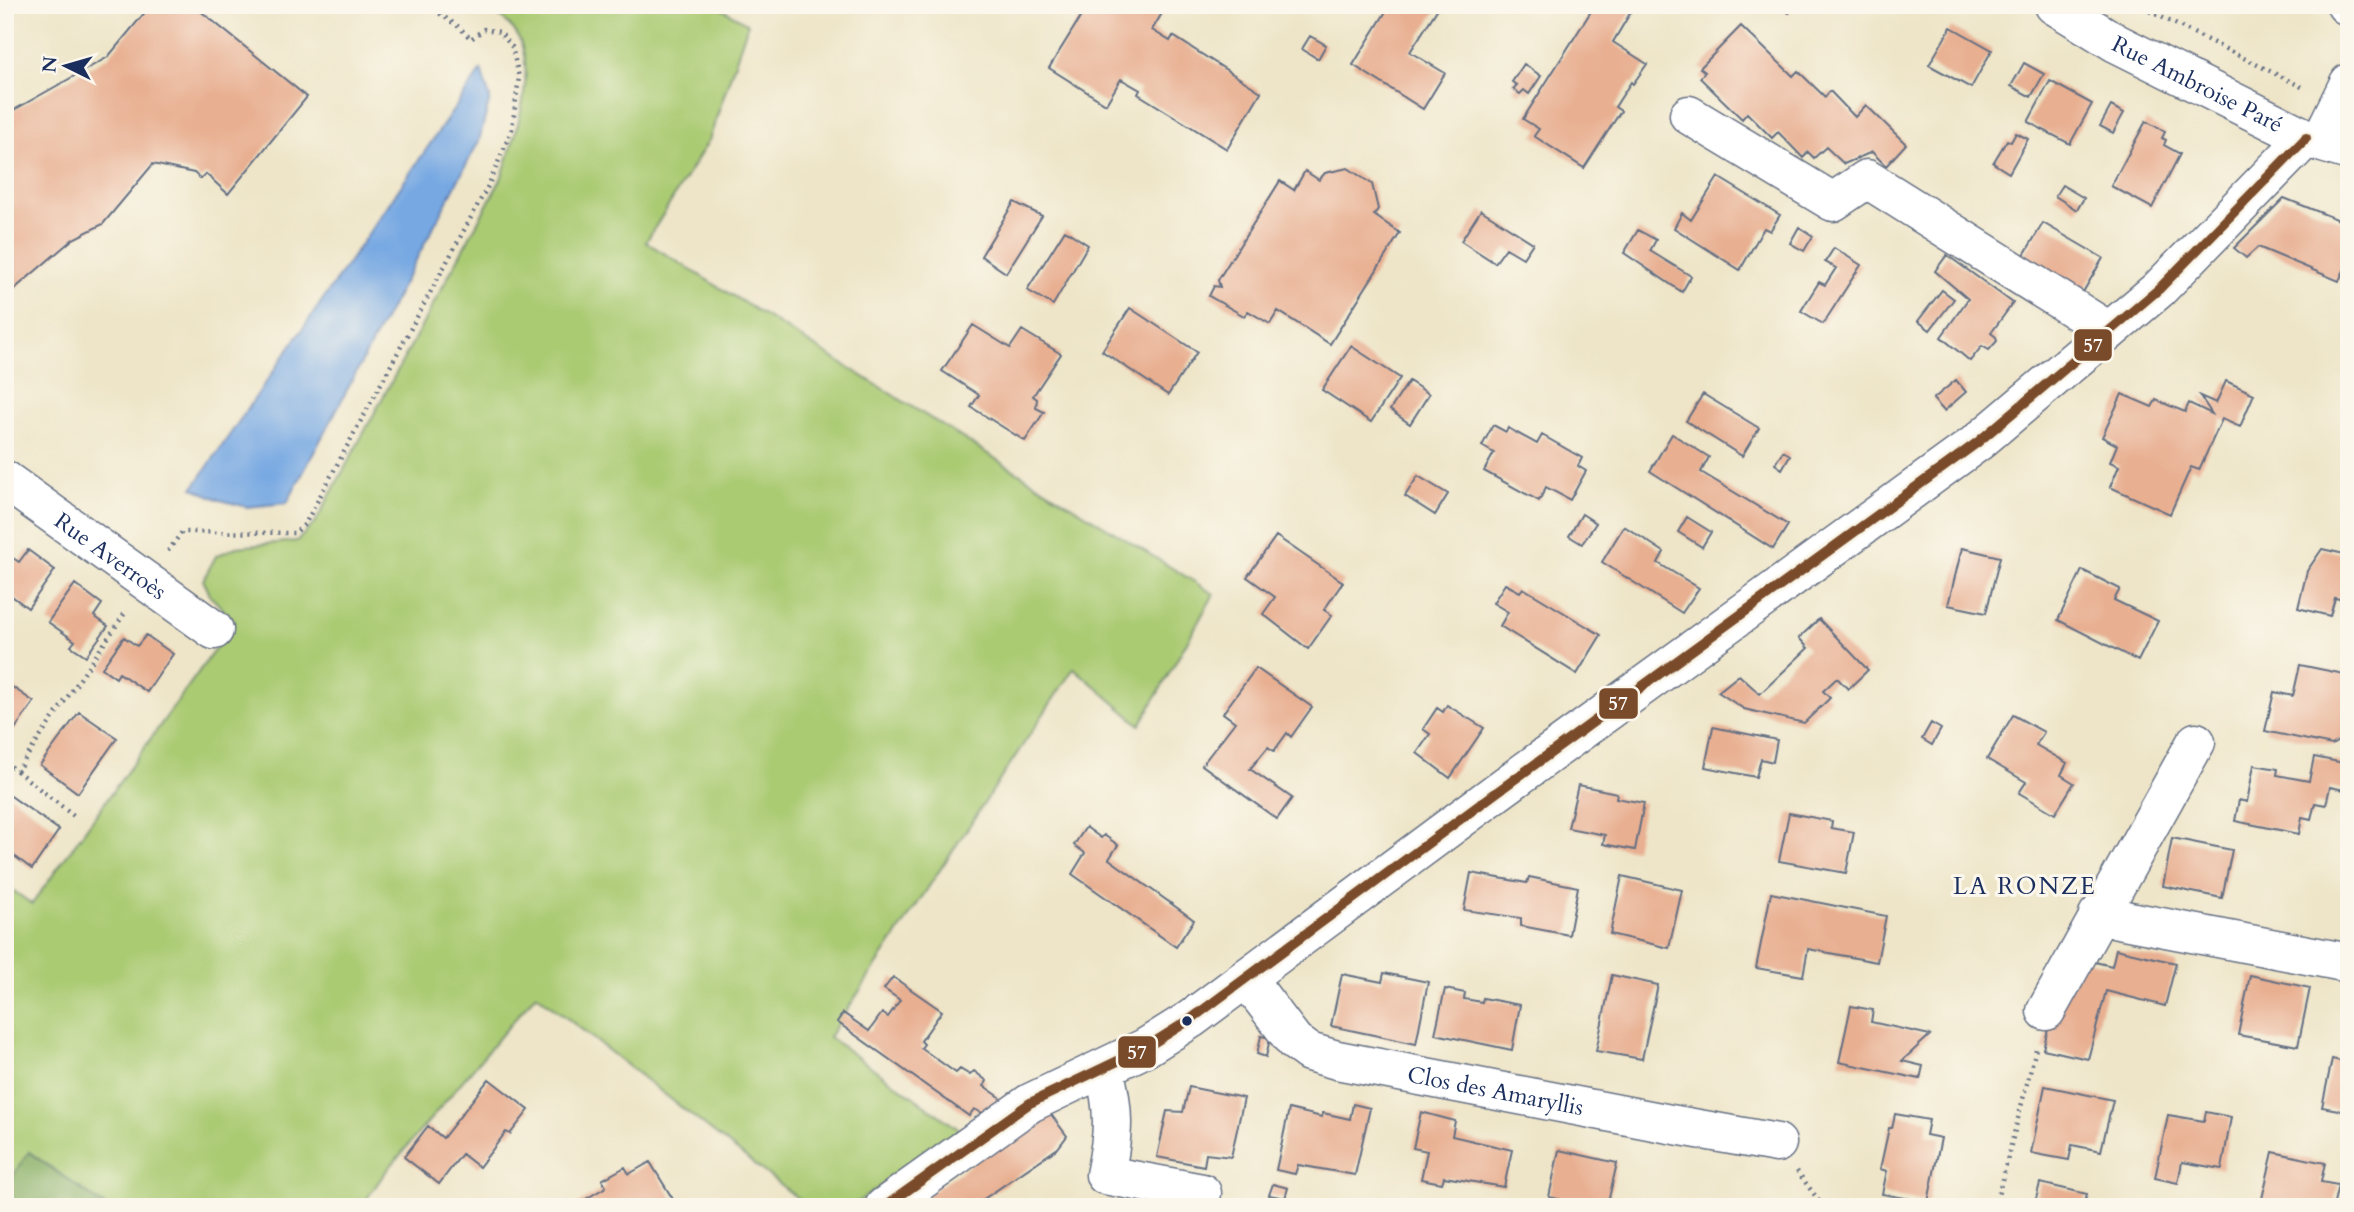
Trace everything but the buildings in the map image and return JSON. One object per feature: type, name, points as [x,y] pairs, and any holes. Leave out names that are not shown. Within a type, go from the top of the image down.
[{"type":"street","name":"Rue Ambroise Paré","points":[[2054,5],[2116,43],[2325,144]]},
{"type":"street","points":[[884,1207],[1030,1103],[1145,1048],[1247,979],[1497,792],[1978,442],[2325,144],[2344,93]]},
{"type":"street","points":[[1689,115],[1833,202],[1867,180],[2109,331]]},
{"type":"street","name":"Rue Averroès","points":[[5,480],[214,630]]},
{"type":"street","points":[[2046,1011],[2196,742]]},
{"type":"street","points":[[2098,915],[2349,963]]},
{"type":"street","name":"Clos des Amaryllis","points":[[1247,979],[1294,1041],[1310,1052],[1337,1060],[1777,1143]]},
{"type":"street","points":[[1104,1069],[1112,1101],[1113,1137],[1105,1175],[1202,1193]]},
{"type":"path","points":[[17,771],[182,532],[295,533],[305,524],[489,184],[512,130],[519,77],[512,47],[500,32],[484,29],[471,39],[459,27],[427,5]]},
{"type":"path","points":[[2137,5],[2254,64],[2344,93]]},
{"type":"path","points":[[5,762],[75,817]]},
{"type":"path","points":[[1995,1207],[2046,1011]]},
{"type":"path","points":[[1777,1143],[1819,1201],[1847,1207]]},
{"type":"green space","points":[[484,5],[715,5],[748,24],[709,140],[646,242],[1214,594],[1140,725],[1074,668],[829,1037],[960,1130],[851,1207],[809,1207],[536,994],[384,1174],[361,1207],[106,1207],[29,1152],[5,1187],[5,885],[32,904],[235,621],[211,597],[203,580],[216,556],[236,547],[297,541],[315,523],[501,179],[523,104],[525,64],[522,46],[514,30]]},
{"type":"green space","points":[[29,1152],[106,1207],[5,1207],[5,1187]]},
{"type":"water","points":[[481,70],[490,98],[479,141],[287,503],[247,507],[220,500],[193,488]]},
{"type":"transit line","name":"57","points":[[884,1207],[1030,1103],[1145,1048],[1191,1019],[1497,792],[1978,442],[2159,289],[2306,138]]},
{"type":"district","name":"LA RONZE","points":[[2025,886]]}]
